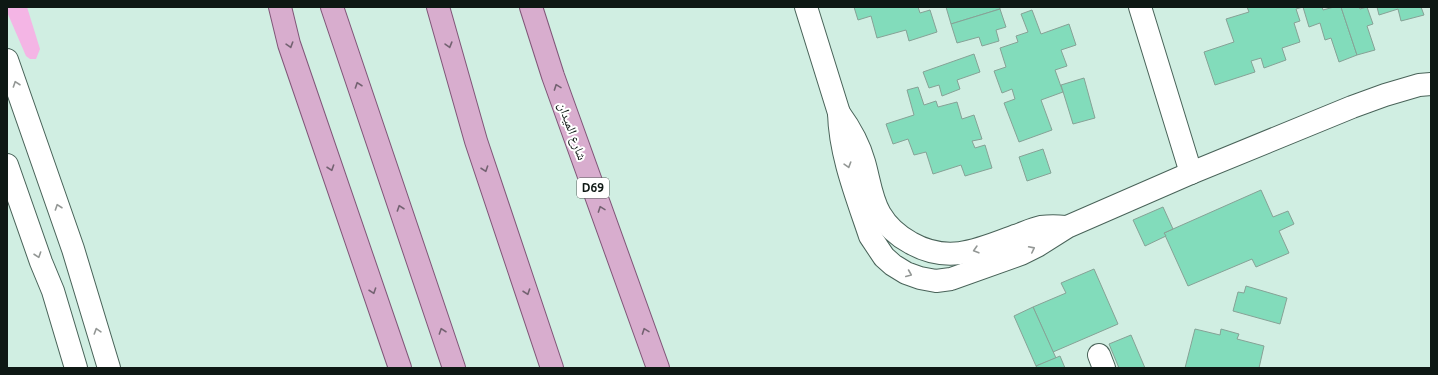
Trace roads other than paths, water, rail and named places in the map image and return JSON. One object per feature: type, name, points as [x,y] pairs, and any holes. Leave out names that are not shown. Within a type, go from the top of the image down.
[{"type":"main road","points":[[280,7],[289,44],[400,368]]},
{"type":"main road","points":[[332,7],[454,368]]},
{"type":"main road","points":[[428,7],[440,15],[476,141],[552,368]]},
{"type":"main road","name":"شارع الميدان","points":[[532,7],[553,76],[658,368]]},
{"type":"street","points":[[806,7],[839,113],[843,149],[870,236],[884,257],[893,265],[906,273],[920,278],[936,281],[951,280],[1021,254],[1067,227],[1191,173],[1385,95],[1419,85],[1431,84]]},
{"type":"street","points":[[1140,7],[1191,173]]},
{"type":"street","points":[[7,60],[73,249],[109,368]]},
{"type":"street","points":[[839,113],[849,128],[863,160],[874,200],[880,214],[896,233],[919,248],[948,254],[963,253],[977,250],[1029,230],[1042,227],[1067,227]]},
{"type":"street","points":[[7,165],[41,262],[53,291],[76,368]]}]
